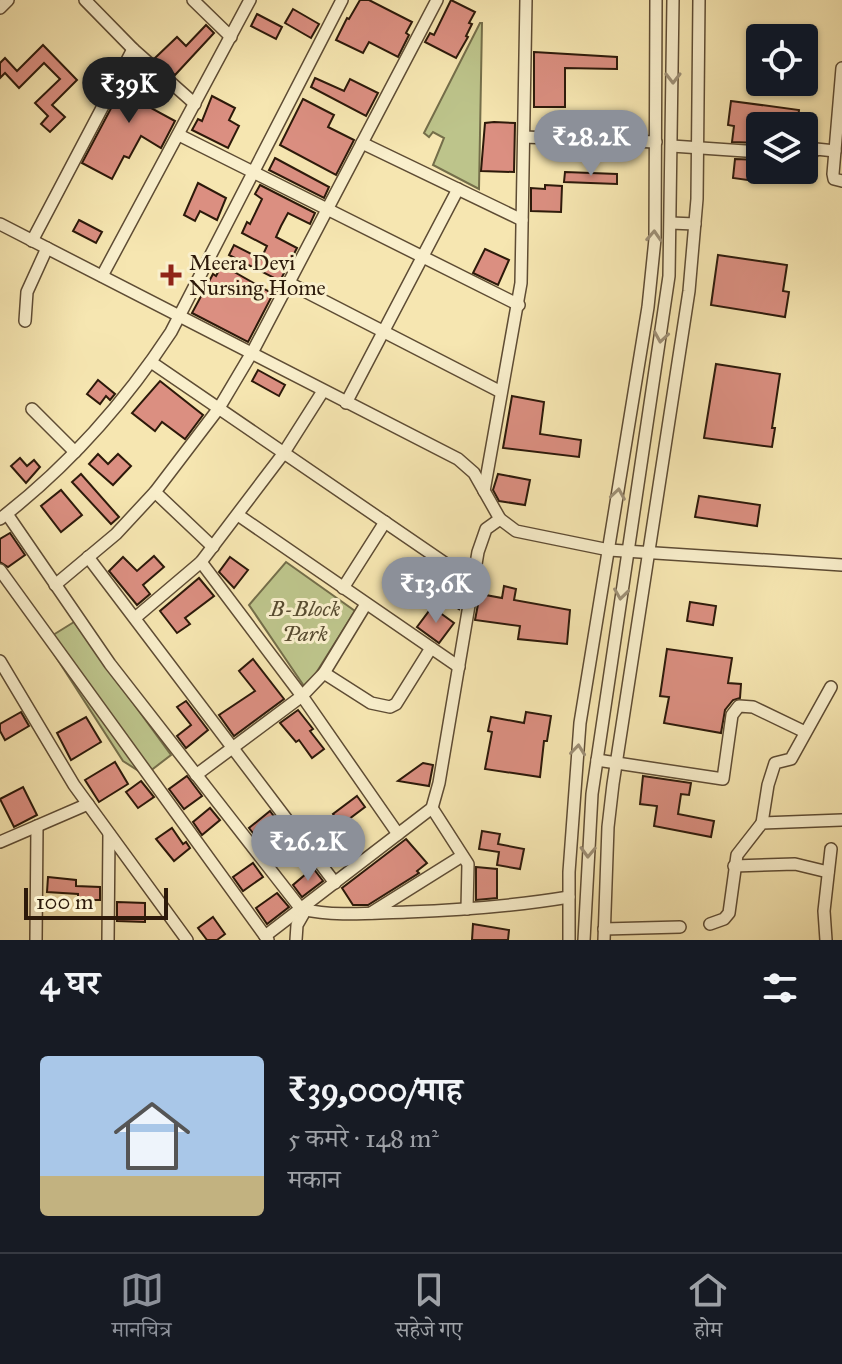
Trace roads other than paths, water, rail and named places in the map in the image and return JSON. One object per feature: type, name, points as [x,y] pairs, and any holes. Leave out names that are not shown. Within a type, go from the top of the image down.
[{"type":"street","points":[[0,8],[8,0]]},
{"type":"street","points":[[85,0],[133,49],[195,104]]},
{"type":"street","points":[[193,0],[231,37]]},
{"type":"street","points":[[102,276],[250,0]]},
{"type":"street","points":[[342,0],[171,332],[151,362],[75,452],[4,516],[110,664],[303,910],[368,915],[519,906],[569,897]]},
{"type":"street","points":[[55,585],[116,534],[155,492],[219,408],[289,283],[437,0]]},
{"type":"street","points":[[484,491],[519,305],[523,258],[526,0]]},
{"type":"street","points":[[569,940],[573,793],[580,723],[648,307],[655,239],[656,0]]},
{"type":"street","points":[[584,940],[588,835],[597,760],[669,276],[673,0]]},
{"type":"street","points":[[680,927],[604,934],[608,827],[616,763],[687,305],[695,224],[699,0]]},
{"type":"street","points":[[32,241],[133,49]]},
{"type":"street","points":[[842,68],[834,177],[842,181]]},
{"type":"street","points":[[179,135],[519,305]]},
{"type":"street","points":[[524,137],[656,142]]},
{"type":"street","points":[[362,143],[522,220]]},
{"type":"street","points":[[672,146],[746,151]]},
{"type":"street","points":[[818,149],[835,151]]},
{"type":"street","points":[[346,403],[458,189]]},
{"type":"street","points":[[671,223],[695,224]]},
{"type":"street","points":[[0,224],[458,459],[474,473],[500,519],[516,531],[627,552],[842,565]]},
{"type":"street","points":[[25,321],[27,292],[47,248]]},
{"type":"street","points":[[289,283],[501,392]]},
{"type":"street","points":[[151,362],[474,583]]},
{"type":"street","points":[[135,618],[201,562],[283,454],[323,391]]},
{"type":"street","points":[[32,409],[75,452]]},
{"type":"street","points":[[155,492],[213,547]]},
{"type":"street","points":[[238,515],[459,667]]},
{"type":"street","points":[[0,570],[266,938],[432,808],[482,536],[500,519]]},
{"type":"street","points":[[343,588],[385,522]]},
{"type":"street","points":[[88,557],[335,883]]},
{"type":"street","points":[[201,562],[302,696],[398,834]]},
{"type":"street","points":[[196,775],[302,696],[324,673],[366,604]]},
{"type":"street","points":[[324,673],[371,703],[390,707],[396,704],[431,648]]},
{"type":"street","points":[[0,661],[88,804],[187,940]]},
{"type":"street","points":[[710,924],[724,919],[729,913],[734,866],[742,845],[762,823],[775,763],[791,759],[831,687]]},
{"type":"street","points":[[597,760],[723,779],[732,715],[739,706],[753,707],[805,732]]},
{"type":"street","points":[[0,842],[88,804]]},
{"type":"street","points":[[432,808],[468,864],[467,909]]},
{"type":"street","points":[[762,823],[842,820]]},
{"type":"street","points":[[36,940],[37,826]]},
{"type":"street","points":[[108,940],[109,834]]},
{"type":"street","points":[[826,940],[824,911],[831,849]]},
{"type":"street","points":[[368,915],[462,856]]},
{"type":"street","points":[[734,866],[795,864],[828,872]]},
{"type":"street","points":[[296,940],[297,925],[303,910]]},
{"type":"place","name":"Meera Devi Nursing Home","points":[[171,275]]},
{"type":"park label","name":"B-Block Park","points":[[305,620]]}]
